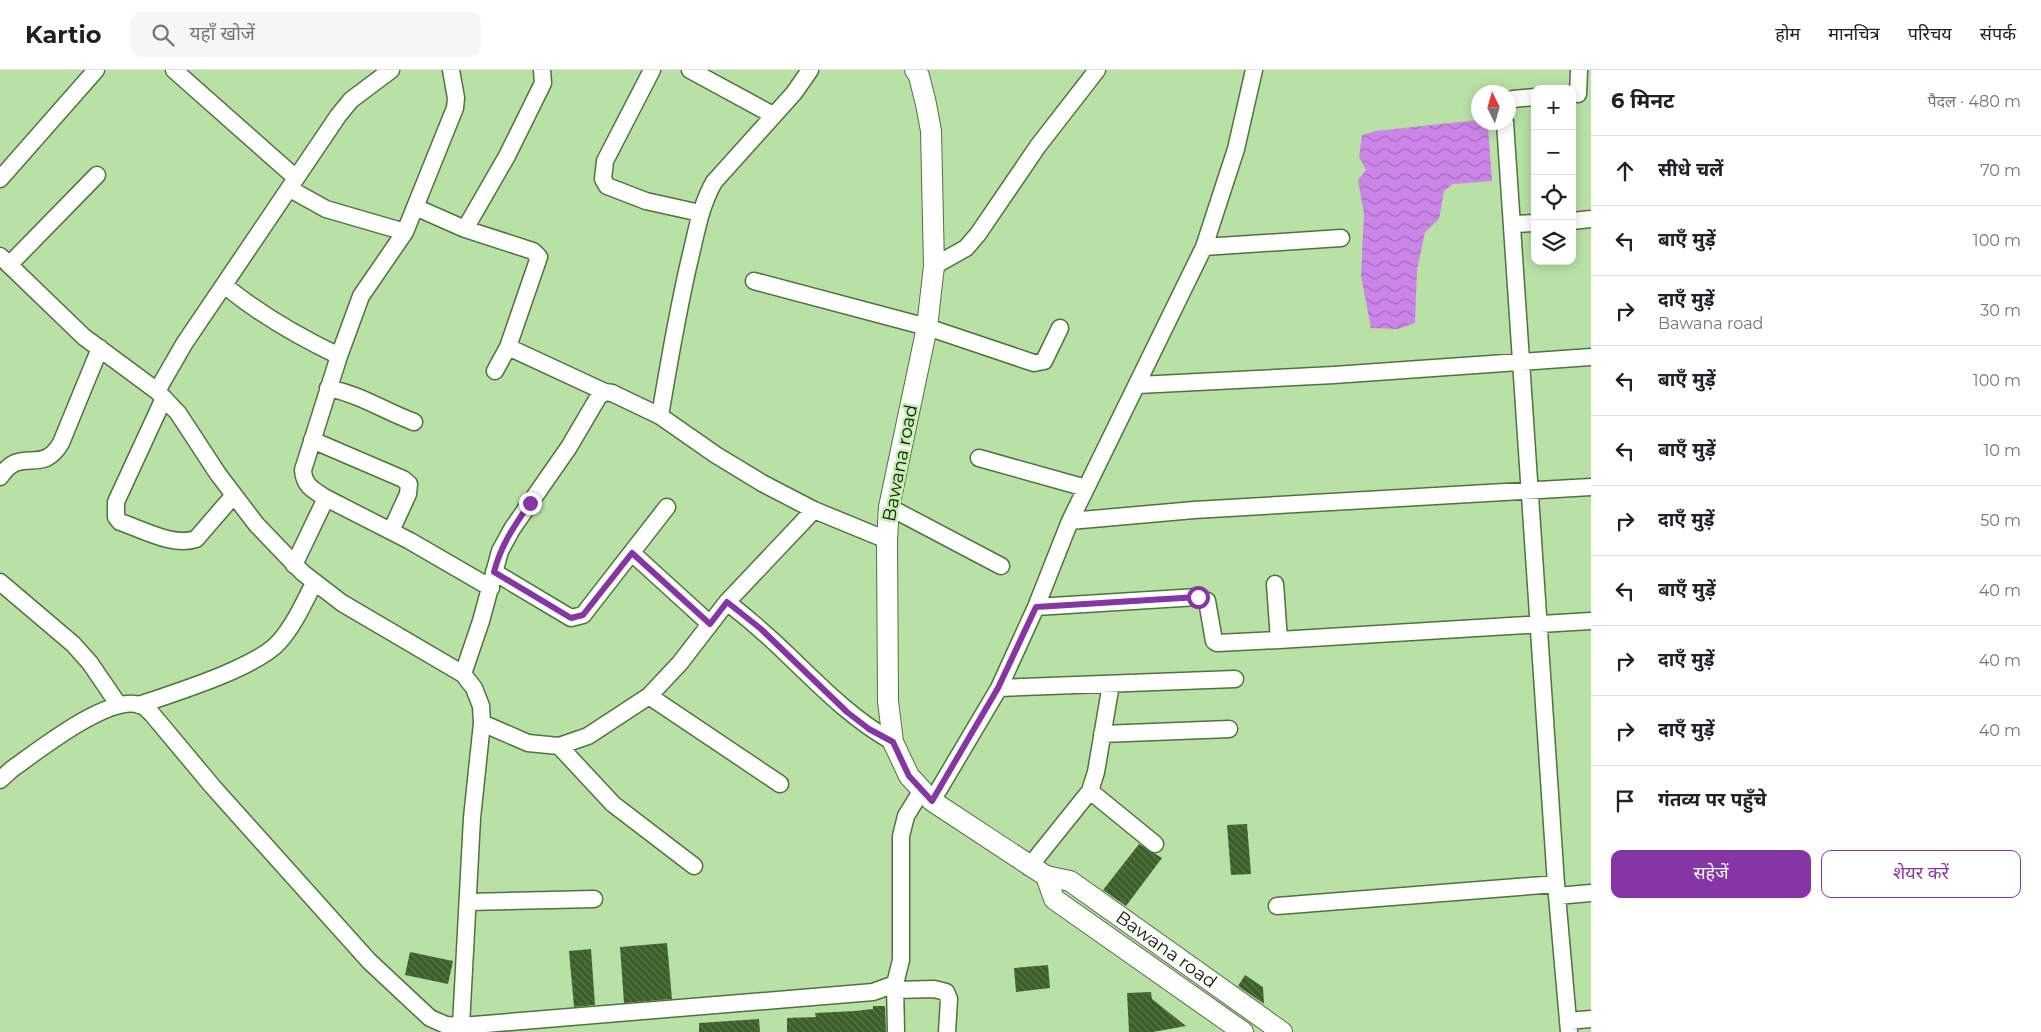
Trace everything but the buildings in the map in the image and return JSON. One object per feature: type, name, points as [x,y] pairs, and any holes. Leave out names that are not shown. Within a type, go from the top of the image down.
[{"type":"main road","name":"Bawana road","points":[[915,70],[919,76],[931,131],[934,266],[927,327],[889,507],[887,540],[888,701],[893,742],[909,776],[927,796],[1037,871],[1070,881],[1282,1032]]},
{"type":"main road","name":"Bawana road","points":[[1037,871],[1054,898],[1243,1032]]},
{"type":"main road","points":[[1216,1013],[1231,995]]},
{"type":"street","points":[[0,178],[96,70]]},
{"type":"street","points":[[174,70],[293,184],[326,210],[405,232]]},
{"type":"street","points":[[234,495],[196,539],[187,542],[177,541],[120,522],[116,517],[116,502],[160,395],[184,344],[351,100],[391,70]]},
{"type":"street","points":[[451,70],[456,98],[454,108],[405,232],[360,296],[328,388],[303,470],[303,480],[310,489],[391,531],[491,588]]},
{"type":"street","points":[[465,229],[507,156],[543,83],[542,70]]},
{"type":"street","points":[[652,70],[605,161],[604,179],[608,186],[646,201],[700,213]]},
{"type":"street","points":[[690,70],[773,115]]},
{"type":"street","points":[[660,416],[681,295],[700,213],[714,182],[794,93],[810,70]]},
{"type":"street","points":[[934,266],[966,248],[978,234],[1038,146],[1097,70]]},
{"type":"street","points":[[896,1032],[895,987],[901,960],[901,836],[906,816],[927,796],[998,688],[1036,607],[1070,521],[1204,247],[1236,149],[1254,70]]},
{"type":"street","points":[[1579,70],[1580,94]]},
{"type":"street","points":[[1516,99],[1531,97]]},
{"type":"street","points":[[1506,130],[1538,625],[1568,1026],[1591,1019]]},
{"type":"street","points":[[97,175],[5,260],[84,337],[160,395],[178,413],[256,524],[294,564],[314,582],[373,622],[463,674],[474,688],[481,706],[482,723],[475,779],[468,902],[451,1028]]},
{"type":"street","points":[[416,207],[465,229],[533,252],[539,257],[540,262],[508,347],[495,371]]},
{"type":"street","points":[[1576,221],[1591,220]]},
{"type":"street","points":[[1512,224],[1531,223]]},
{"type":"street","points":[[1204,247],[1341,238]]},
{"type":"street","points":[[754,281],[927,327],[1040,363],[1048,356],[1060,328]]},
{"type":"street","points":[[224,285],[252,309],[290,332],[339,356]]},
{"type":"street","points":[[508,347],[660,416],[724,460],[814,510],[887,540]]},
{"type":"street","points":[[0,477],[7,467],[17,461],[44,460],[54,455],[61,443],[100,348]]},
{"type":"street","points":[[1138,385],[1334,375],[1591,357]]},
{"type":"street","points":[[328,388],[352,393],[393,414],[414,422]]},
{"type":"street","points":[[463,674],[491,588],[500,551],[512,529],[569,447],[599,396],[605,392]]},
{"type":"street","points":[[312,440],[403,479],[408,484],[408,494],[391,531]]},
{"type":"street","points":[[979,458],[1086,488]]},
{"type":"street","points":[[1070,521],[1194,510],[1591,487]]},
{"type":"street","points":[[294,564],[326,498]]},
{"type":"street","points":[[494,572],[571,618],[577,618],[583,615],[667,507]]},
{"type":"street","points":[[889,507],[1001,566]]},
{"type":"street","points":[[482,723],[528,743],[559,746],[588,736],[650,696],[680,663],[727,602],[814,510]]},
{"type":"street","points":[[632,553],[710,624]]},
{"type":"street","points":[[0,582],[72,644],[90,663],[118,704]]},
{"type":"street","points":[[4,770],[95,713],[118,704],[139,704],[185,690],[263,655],[278,643],[293,622],[314,582]]},
{"type":"street","points":[[1275,584],[1279,640]]},
{"type":"street","points":[[1036,607],[1198,597],[1207,601],[1214,641],[1217,643],[1591,621]]},
{"type":"street","points":[[727,602],[761,629],[847,712],[869,729],[893,742]]},
{"type":"street","points":[[998,688],[1235,679]]},
{"type":"street","points":[[1037,871],[1090,791],[1096,772],[1111,684]]},
{"type":"street","points":[[650,696],[780,784]]},
{"type":"street","points":[[139,704],[152,714],[213,787],[368,961],[430,1018],[451,1028],[873,992],[895,987],[934,989],[946,992],[949,999],[947,1032]]},
{"type":"street","points":[[1102,734],[1229,729]]},
{"type":"street","points":[[559,746],[614,804],[694,866]]},
{"type":"street","points":[[1090,791],[1156,844]]},
{"type":"street","points":[[1277,906],[1557,890],[1591,893]]},
{"type":"street","points":[[468,902],[594,899]]},
{"type":"water","points":[[1471,121],[1471,130],[1488,130],[1492,181],[1453,184],[1444,191],[1439,219],[1425,232],[1417,270],[1415,323],[1398,329],[1371,328],[1361,276],[1364,214],[1358,180],[1366,170],[1359,157],[1362,135],[1376,131]]},
{"type":"route","points":[[530,503],[500,551],[494,572],[571,618],[577,618],[583,615],[632,553],[710,624],[727,602],[761,629],[847,712],[869,729],[893,742],[897,755],[909,776],[932,801],[963,751],[998,688],[1036,607],[1198,597]]}]
